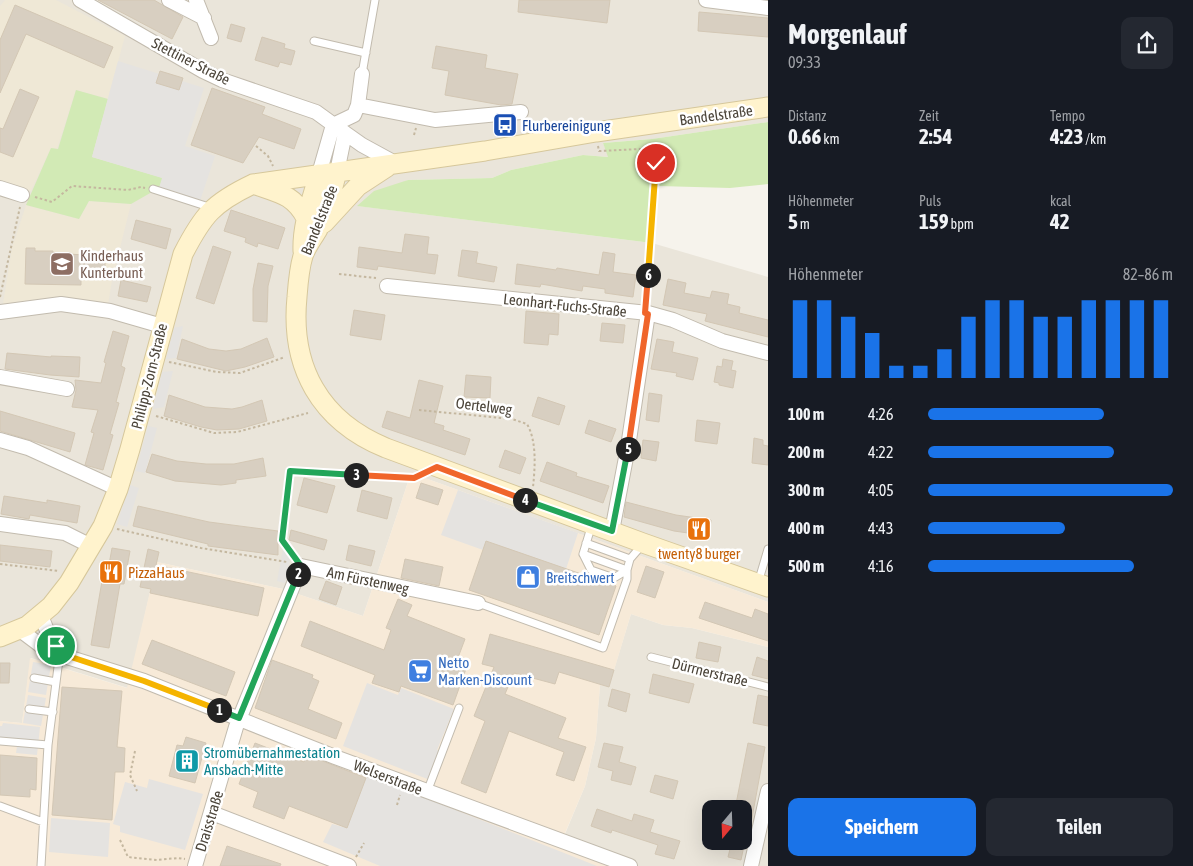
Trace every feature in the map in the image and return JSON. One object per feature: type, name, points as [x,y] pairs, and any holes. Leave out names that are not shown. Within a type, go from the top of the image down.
[{"type":"main road","name":"Bandelstraße","points":[[763,585],[643,543],[370,442],[341,421],[320,398],[304,368],[297,348],[296,331],[297,291],[303,255],[303,238],[312,223],[328,173],[486,151],[596,132],[768,107]]},
{"type":"main road","points":[[253,184],[288,196],[302,209],[312,223],[358,186],[395,163]]},
{"type":"main road","name":"Philipp-Zorn-Straße","points":[[0,637],[20,630],[41,616],[69,583],[103,526],[118,488],[183,254],[196,228],[213,208],[224,199],[253,184],[328,173]]},
{"type":"street","name":"Stettiner Straße","points":[[80,0],[203,71],[222,80],[316,112],[362,145],[395,163]]},
{"type":"street","points":[[169,0],[204,18]]},
{"type":"street","name":"Stettiner Straße","points":[[196,0],[212,38]]},
{"type":"street","points":[[706,0],[768,8]]},
{"type":"street","points":[[328,173],[333,124],[354,115],[358,105],[362,74]]},
{"type":"street","points":[[358,105],[435,120],[521,112]]},
{"type":"street","points":[[328,173],[345,133]]},
{"type":"street","points":[[0,188],[22,195]]},
{"type":"street","name":"Leonhart-Fuchs-Straße","points":[[387,286],[646,313],[673,320],[722,341],[768,353]]},
{"type":"street","points":[[0,312],[61,304],[110,311],[162,326]]},
{"type":"street","points":[[612,531],[628,447],[646,313]]},
{"type":"street","points":[[0,376],[67,389]]},
{"type":"street","points":[[0,440],[28,448],[118,488]]},
{"type":"street","points":[[0,524],[64,533],[91,546]]},
{"type":"street","points":[[239,718],[301,566]]},
{"type":"street","name":"Am Fürstenweg","points":[[301,566],[478,604]]},
{"type":"street","points":[[41,616],[51,640],[62,654]]},
{"type":"street","name":"Welserstraße","points":[[20,630],[48,651],[144,681],[427,792],[630,866]]},
{"type":"street","name":"Draisstraße","points":[[196,864],[239,718]]},
{"type":"street","points":[[751,866],[768,791]]},
{"type":"street","points":[[212,813],[325,861],[352,862]]},
{"type":"lane","points":[[362,74],[375,0]]},
{"type":"lane","points":[[314,41],[366,53]]},
{"type":"lane","points":[[152,189],[213,208]]},
{"type":"lane","points":[[290,471],[282,540],[301,566]]},
{"type":"lane","points":[[592,524],[583,554],[591,570],[614,578],[627,570]]},
{"type":"lane","points":[[586,543],[630,559]]},
{"type":"lane","points":[[478,604],[603,648],[627,579],[630,559],[643,543]]},
{"type":"lane","name":"Bandelstraße","points":[[763,585],[768,548]]},
{"type":"lane","points":[[583,554],[627,570]]},
{"type":"lane","points":[[41,866],[48,745],[56,682],[62,654]]},
{"type":"lane","name":"Dürrnerstraße","points":[[651,657],[768,687]]},
{"type":"lane","points":[[34,678],[56,682]]},
{"type":"lane","points":[[427,792],[458,708]]},
{"type":"lane","points":[[28,709],[52,712]]},
{"type":"lane","points":[[0,741],[48,745]]},
{"type":"lane","points":[[0,815],[1,806],[43,822]]},
{"type":"path","points":[[256,146],[268,156],[273,166]]},
{"type":"path","points":[[599,151],[640,149],[650,155],[656,163],[646,313]]},
{"type":"path","points":[[0,297],[22,195],[52,202],[72,186],[128,190],[141,187],[152,189]]},
{"type":"path","points":[[339,274],[383,279],[387,286]]},
{"type":"path","points":[[154,359],[217,372],[240,373],[285,356]]},
{"type":"path","name":"Oertelweg","points":[[419,410],[512,419],[527,424],[532,433],[535,472],[531,502]]},
{"type":"path","points":[[149,414],[214,433],[237,432],[308,413]]},
{"type":"path","points":[[290,471],[414,478],[437,467]]},
{"type":"path","points":[[122,530],[201,548],[279,559]]},
{"type":"path","points":[[0,564],[62,571]]},
{"type":"path","points":[[135,751],[130,775],[137,791]]},
{"type":"path","points":[[120,840],[128,856],[157,860],[178,858],[196,864]]},
{"type":"path","points":[[352,862],[364,843]]},
{"type":"shaded area","points":[[0,0],[768,0],[768,122],[652,139],[603,143],[609,157],[583,155],[511,170],[492,178],[408,180],[358,206],[652,243],[768,277],[768,602],[411,473],[363,616],[283,589],[157,562],[128,688],[31,658],[22,723],[0,721]]},
{"type":"shaded area","points":[[5,0],[56,0],[125,36],[108,99],[76,90],[57,149],[51,148],[31,191],[0,182],[0,6]]},
{"type":"shaded area","points":[[118,61],[204,88],[185,146],[215,156],[200,201],[159,188],[162,178],[92,157]]},
{"type":"shaded area","name":"Kinderhaus Kunterbunt","points":[[89,201],[131,204],[112,280],[108,305],[53,299],[3,304],[12,248],[26,205],[79,219]]},
{"type":"shaded area","points":[[183,326],[176,358],[166,359],[174,328]]},
{"type":"shaded area","points":[[173,371],[164,407],[153,409],[162,372]]},
{"type":"shaded area","points":[[148,426],[157,428],[145,473],[136,471]]},
{"type":"shaded area","points":[[411,473],[768,602],[768,647],[692,628],[663,625],[631,614],[609,687],[600,685],[596,738],[585,786],[560,845],[619,866],[0,866],[0,721],[22,723],[30,658],[127,688],[157,562],[283,589],[363,616]]},
{"type":"shaded area","points":[[130,485],[139,488],[127,527],[117,524]]},
{"type":"shaded area","points":[[458,490],[578,533],[566,569],[486,541],[483,550],[441,535]]},
{"type":"shaded area","points":[[283,549],[292,551],[285,583],[277,581]]},
{"type":"shaded area","points":[[631,614],[663,625],[692,628],[768,647],[768,866],[619,866],[560,846],[585,786],[596,738],[600,684],[609,686]]},
{"type":"shaded area","points":[[33,662],[51,665],[46,695],[28,692]]},
{"type":"shaded area","points":[[367,683],[398,695],[401,688],[454,709],[437,750],[446,754],[435,782],[343,746]]},
{"type":"shaded area","points":[[28,695],[46,698],[41,726],[23,723]]},
{"type":"shaded area","points":[[3,723],[40,727],[37,755],[16,753],[17,746],[0,744],[0,726]]},
{"type":"shaded area","points":[[367,775],[597,866],[380,866],[323,842],[332,824],[347,828]]},
{"type":"shaded area","points":[[149,779],[203,794],[185,850],[120,832],[120,826],[113,824],[125,782],[147,788]]},
{"type":"shaded area","points":[[51,818],[110,823],[108,857],[49,852]]},
{"type":"green space","points":[[76,90],[108,99],[92,157],[163,178],[159,188],[131,204],[89,201],[79,219],[26,205],[51,148],[58,149]]},
{"type":"green space","points":[[768,122],[768,184],[730,188],[659,186],[652,243],[357,206],[374,191],[408,180],[492,178],[511,170],[583,155],[608,157],[603,143],[652,139]]},
{"type":"building","points":[[98,0],[154,0],[183,17],[172,39]]},
{"type":"building","points":[[519,0],[610,0],[607,23],[518,12]]},
{"type":"building","points":[[15,5],[113,47],[104,68],[26,34],[0,93],[0,40]]},
{"type":"building","points":[[699,12],[768,18],[768,37],[698,31]]},
{"type":"building","points":[[231,24],[245,28],[241,42],[227,38]]},
{"type":"building","points":[[262,37],[285,44],[284,48],[295,51],[291,65],[280,62],[278,67],[255,60]]},
{"type":"building","points":[[436,46],[487,55],[485,68],[518,74],[512,104],[501,105],[445,95],[449,71],[432,68]]},
{"type":"building","points":[[160,71],[183,78],[179,90],[156,83]]},
{"type":"building","points":[[212,88],[265,107],[262,114],[301,129],[294,149],[259,137],[243,163],[191,145]]},
{"type":"building","points":[[20,89],[39,97],[13,157],[0,152],[0,128],[3,129]]},
{"type":"building","points":[[231,210],[285,228],[278,249],[258,243],[257,247],[245,242],[246,238],[224,231]]},
{"type":"building","points":[[136,220],[171,229],[166,249],[131,239]]},
{"type":"building","points":[[405,234],[429,237],[427,254],[438,255],[435,274],[378,266],[377,270],[357,267],[359,247],[402,253]]},
{"type":"building","points":[[213,246],[231,252],[214,304],[196,298]]},
{"type":"building","points":[[26,248],[35,248],[35,251],[84,255],[84,258],[105,258],[105,275],[81,275],[81,285],[25,284]]},
{"type":"building","points":[[462,250],[478,252],[476,263],[497,267],[494,282],[458,276]]},
{"type":"building","points":[[603,252],[615,254],[613,272],[636,275],[633,297],[605,293],[605,289],[583,286],[582,291],[541,284],[540,287],[515,284],[517,264],[599,275]]},
{"type":"building","points":[[258,263],[273,266],[268,286],[267,322],[253,321],[253,289]]},
{"type":"building","points":[[668,279],[686,283],[684,293],[710,298],[712,291],[729,294],[727,304],[740,307],[739,313],[768,320],[768,337],[705,321],[707,314],[663,305]]},
{"type":"building","points":[[121,280],[151,287],[147,302],[118,296]]},
{"type":"building","points":[[354,310],[385,315],[381,340],[350,335]]},
{"type":"building","points":[[526,311],[559,314],[558,335],[549,334],[548,345],[524,343]]},
{"type":"building","points":[[602,323],[625,325],[623,343],[600,341]]},
{"type":"building","points":[[113,331],[129,336],[121,366],[125,368],[116,402],[119,403],[110,434],[113,435],[103,470],[85,465],[94,433],[91,432],[98,410],[72,407],[76,390],[75,380],[101,383],[106,363],[104,362]]},
{"type":"building","points":[[267,338],[274,357],[245,367],[226,371],[177,359],[182,339],[209,349],[226,351],[241,349]]},
{"type":"building","points":[[657,339],[674,342],[672,352],[698,358],[693,380],[676,376],[677,373],[651,369]]},
{"type":"building","points":[[7,353],[51,357],[80,357],[79,377],[5,369]]},
{"type":"building","points":[[723,359],[733,361],[731,370],[736,371],[733,388],[714,382],[717,366],[722,367]]},
{"type":"building","points":[[466,375],[491,377],[490,398],[464,397]]},
{"type":"building","points":[[419,380],[443,386],[434,423],[444,426],[443,430],[470,439],[465,455],[382,427],[387,411],[410,418]]},
{"type":"building","points":[[649,393],[662,395],[659,422],[646,420]]},
{"type":"building","points":[[169,395],[205,407],[232,409],[262,400],[267,421],[239,429],[217,430],[201,427],[164,416]]},
{"type":"building","points":[[538,397],[565,406],[559,425],[532,416]]},
{"type":"building","points":[[0,411],[75,433],[70,452],[0,431]]},
{"type":"building","points":[[589,420],[616,429],[611,442],[585,433]]},
{"type":"building","points":[[697,420],[720,423],[717,444],[695,441]]},
{"type":"building","points":[[754,438],[763,440],[763,445],[768,446],[768,465],[752,463]]},
{"type":"building","points":[[643,440],[659,442],[656,461],[641,458]]},
{"type":"building","points":[[505,450],[526,458],[520,474],[499,467]]},
{"type":"building","points":[[152,454],[177,461],[206,464],[234,464],[263,458],[266,476],[236,480],[236,483],[221,485],[175,481],[146,472]]},
{"type":"building","points":[[547,462],[577,473],[576,476],[609,486],[603,503],[540,481]]},
{"type":"building","points":[[304,478],[335,486],[327,513],[297,505]]},
{"type":"building","points":[[421,483],[443,490],[438,505],[416,498]]},
{"type":"building","points":[[362,490],[392,498],[387,519],[357,511]]},
{"type":"building","points":[[4,496],[47,503],[47,500],[80,506],[77,523],[30,515],[29,519],[1,514]]},
{"type":"building","points":[[626,502],[676,515],[711,520],[709,536],[674,531],[624,517]]},
{"type":"building","points":[[138,506],[209,522],[278,531],[278,555],[208,546],[208,544],[133,526]]},
{"type":"building","points":[[291,530],[327,540],[324,550],[289,540]]},
{"type":"building","points":[[486,541],[587,576],[588,574],[616,586],[599,635],[469,590]]},
{"type":"building","points":[[0,545],[52,551],[50,567],[0,561]]},
{"type":"building","points":[[349,545],[375,551],[371,566],[346,560]]},
{"type":"building","points":[[112,548],[130,551],[124,584],[120,584],[109,648],[91,645],[102,581],[106,581]]},
{"type":"building","points":[[148,549],[159,552],[156,565],[264,588],[258,616],[150,593],[151,589],[140,587]]},
{"type":"building","points":[[405,559],[443,567],[439,586],[401,578]]},
{"type":"building","points":[[646,566],[664,572],[655,598],[637,592]]},
{"type":"building","points":[[326,581],[342,587],[336,605],[319,599]]},
{"type":"building","points":[[398,599],[412,605],[407,616],[465,639],[456,663],[467,666],[453,705],[401,686],[399,692],[372,683],[375,675],[301,646],[310,621],[384,650],[391,630],[386,628]]},
{"type":"building","points":[[705,602],[752,618],[755,609],[768,614],[768,641],[699,618]]},
{"type":"building","points":[[490,634],[614,670],[609,687],[559,672],[555,684],[514,673],[505,694],[566,718],[558,738],[586,747],[574,781],[556,775],[564,752],[509,731],[486,793],[461,783],[485,721],[474,716],[494,667],[482,664]]},
{"type":"building","points":[[152,640],[235,672],[226,696],[142,664]]},
{"type":"building","points":[[699,642],[721,647],[718,662],[696,658]]},
{"type":"building","points":[[757,657],[768,661],[768,679],[752,675]]},
{"type":"building","points":[[272,660],[313,675],[312,678],[319,681],[308,709],[342,723],[336,739],[255,708]]},
{"type":"building","points":[[0,663],[10,663],[9,683],[0,683]]},
{"type":"building","points":[[653,674],[694,684],[689,703],[649,693]]},
{"type":"building","points":[[62,687],[122,691],[117,747],[125,748],[124,772],[115,772],[112,820],[52,815]]},
{"type":"building","points":[[612,689],[630,694],[626,712],[608,706]]},
{"type":"building","points":[[758,695],[768,697],[768,726],[753,723]]},
{"type":"building","name":"Stromübernahmestation Ansbach-Mitte","points":[[186,737],[206,743],[195,783],[169,776],[177,745],[183,746]]},
{"type":"building","points":[[255,743],[304,762],[307,755],[366,778],[347,828],[289,806],[284,819],[253,807],[258,792],[239,784]]},
{"type":"building","points":[[604,743],[623,747],[619,762],[636,767],[631,785],[611,780],[613,771],[598,767]]},
{"type":"building","points":[[748,743],[765,747],[752,818],[752,800],[737,800]]},
{"type":"building","points":[[0,755],[37,758],[36,790],[30,789],[30,797],[0,795]]},
{"type":"building","points":[[655,775],[678,781],[673,799],[650,792]]},
{"type":"building","points":[[597,809],[632,821],[634,814],[654,820],[650,832],[680,841],[674,859],[655,854],[658,845],[612,830],[611,833],[591,826]]},
{"type":"building","points":[[227,846],[281,864],[280,866],[220,866]]},
{"type":"building","points":[[730,850],[743,850],[741,860],[728,857]]},
{"type":"place","name":"Flurbereinigung","points":[[505,125]]},
{"type":"place","name":"Kinderhaus Kunterbunt","points":[[62,264]]},
{"type":"place","name":"twenty8 burger","points":[[699,529]]},
{"type":"place","name":"PizzaHaus","points":[[111,572]]},
{"type":"place","name":"Breitschwert","points":[[528,577]]},
{"type":"place","name":"Netto Marken-Discount","points":[[420,671]]},
{"type":"place","name":"Stromübernahmestation Ansbach-Mitte","points":[[187,761]]},
{"type":"route","points":[[56,646],[62,654],[144,681],[239,718],[268,651],[301,566],[282,540],[290,471],[414,478],[437,467],[612,531],[628,447],[648,314],[645,313],[656,163]]}]
